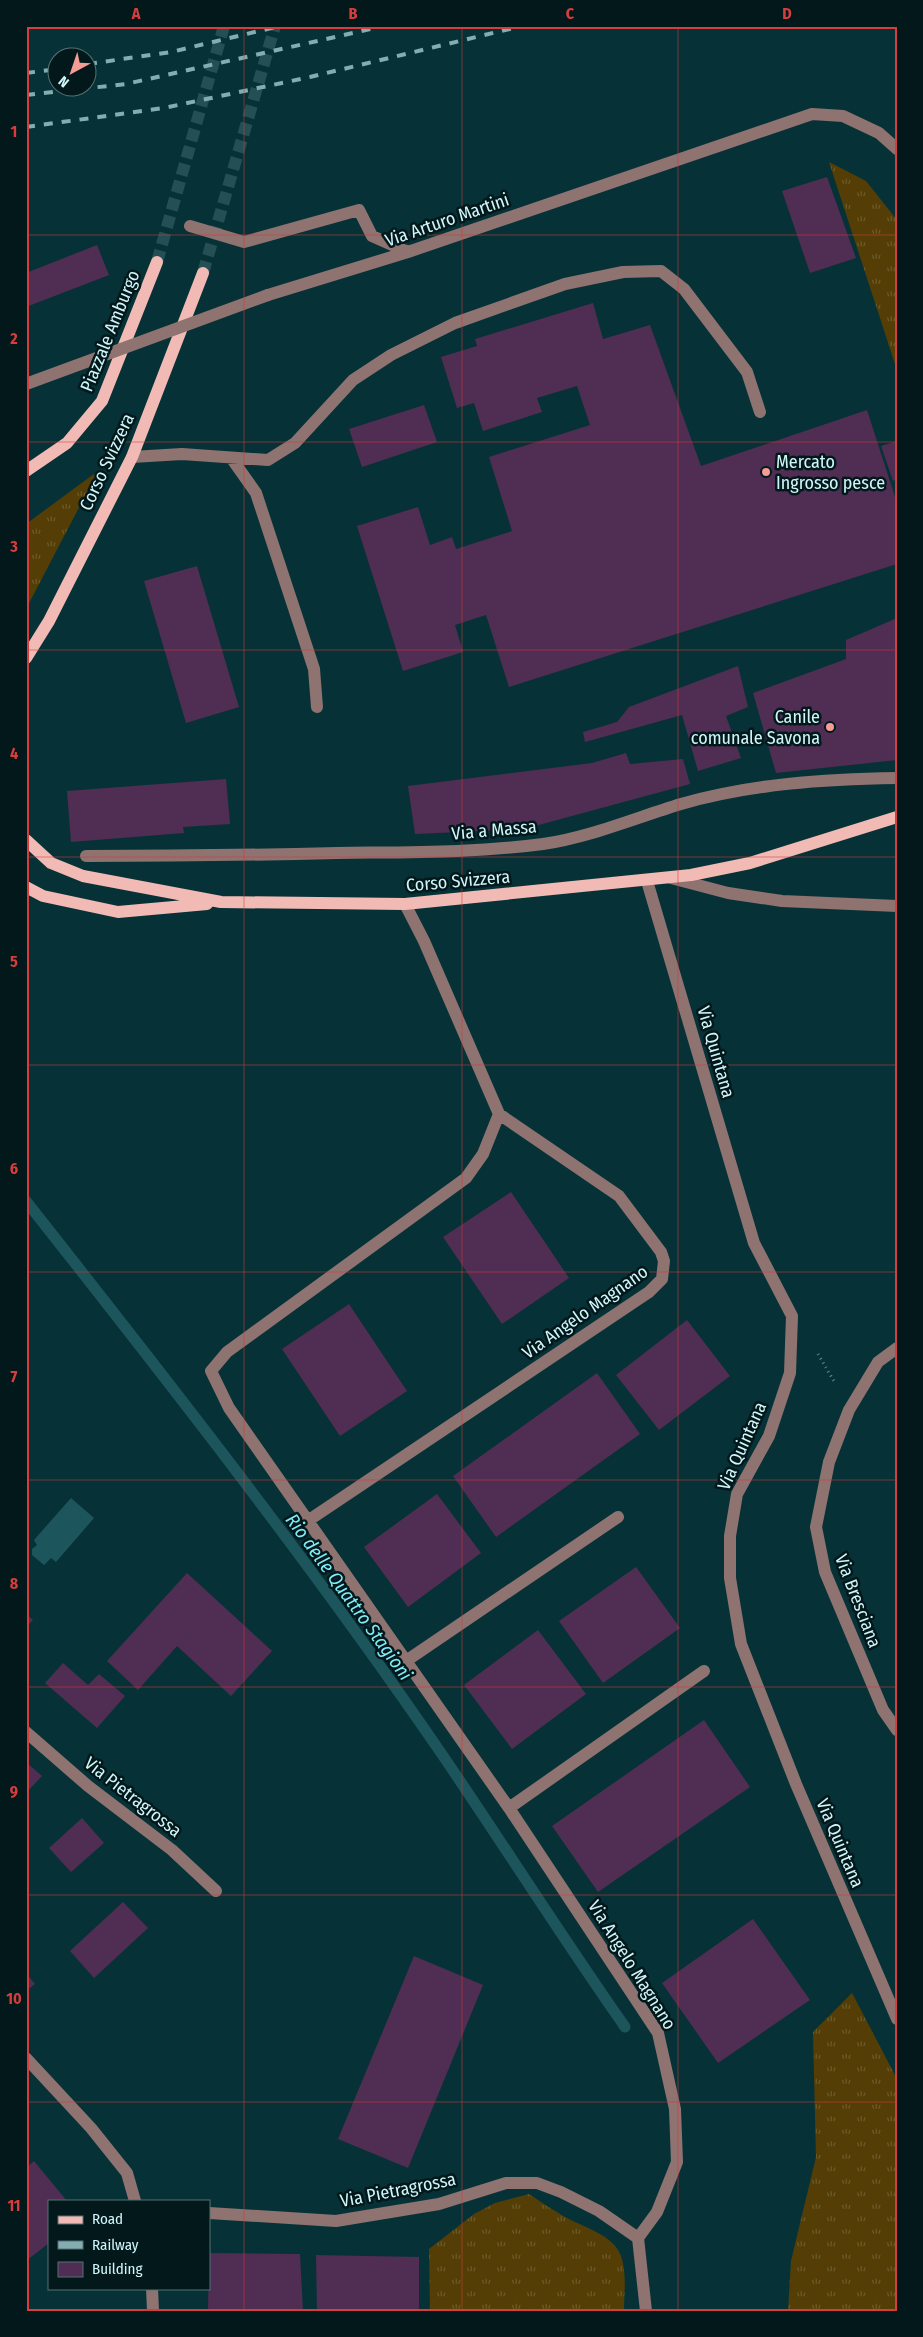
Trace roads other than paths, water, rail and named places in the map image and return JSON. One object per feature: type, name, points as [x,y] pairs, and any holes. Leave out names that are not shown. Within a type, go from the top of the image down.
[{"type":"main road","name":"Piazzale Amburgo","points":[[26,471],[68,443],[102,401],[157,262]]},
{"type":"main road","name":"Corso Svizzera","points":[[26,658],[49,621],[132,457],[203,273]]},
{"type":"main road","name":"Corso Svizzera","points":[[26,840],[51,863],[83,876],[221,902],[405,904],[647,881],[691,875],[750,864],[897,817]]},
{"type":"main road","points":[[26,887],[43,896],[118,912],[221,902]]},
{"type":"street","name":"Via Arturo Martini","points":[[26,384],[268,295],[408,252],[812,114],[843,116],[879,133],[897,149]]},
{"type":"street","points":[[190,226],[244,242],[359,210],[372,236],[408,252]]},
{"type":"street","points":[[132,457],[182,454],[232,459],[268,460],[295,443],[353,380],[391,355],[455,323],[565,284],[623,272],[661,271],[684,289],[747,372],[760,412]]},
{"type":"street","points":[[232,459],[256,493],[314,670],[317,707]]},
{"type":"street","name":"Via a Massa","points":[[86,856],[176,854],[239,856],[436,852],[544,844],[586,834],[680,804],[758,787],[858,778],[897,778]]},
{"type":"street","points":[[668,877],[728,893],[782,902],[897,906]]},
{"type":"street","name":"Via Quintana","points":[[647,881],[754,1243],[792,1316],[790,1373],[769,1436],[737,1494],[730,1536],[730,1578],[741,1644],[796,1784],[897,2019]]},
{"type":"street","points":[[405,904],[424,942],[499,1114]]},
{"type":"street","name":"Via Angelo Magnano","points":[[309,1520],[650,1292],[662,1279],[664,1261],[661,1252],[619,1196],[499,1114],[483,1154],[466,1178],[227,1352],[211,1371],[229,1408],[509,1808],[658,2033],[675,2109],[677,2162],[657,2212],[638,2238]]},
{"type":"street","name":"Via Bresciana","points":[[897,1348],[878,1362],[849,1410],[829,1462],[816,1527],[825,1572],[883,1710],[897,1730]]},
{"type":"street","points":[[406,1661],[618,1517]]},
{"type":"street","points":[[509,1808],[704,1671]]},
{"type":"street","name":"Via Pietragrossa","points":[[26,1732],[88,1786],[172,1850],[216,1891]]},
{"type":"street","points":[[26,2058],[91,2128],[127,2173],[135,2200]]},
{"type":"street","name":"Via Pietragrossa","points":[[210,2213],[336,2221],[439,2204],[506,2183],[537,2183],[561,2192],[599,2211],[638,2238]]},
{"type":"street","points":[[638,2238],[646,2311]]},
{"type":"street","points":[[152,2290],[153,2311]]},
{"type":"water","points":[[71,1498],[94,1518],[56,1562],[51,1558],[44,1565],[32,1555],[32,1549],[37,1545],[34,1540]]},
{"type":"waterway","name":"Rio delle Quattro Stagioni","points":[[26,1201],[185,1404],[340,1610],[439,1750],[625,2027]]},
{"type":"tunnel","points":[[157,262],[224,26]]},
{"type":"tunnel","points":[[203,273],[275,26]]},
{"type":"railway","points":[[98,63],[171,52],[280,26]]},
{"type":"railway","points":[[26,95],[126,84],[384,26]]},
{"type":"railway","points":[[26,127],[164,108],[310,77],[522,26]]},
{"type":"railway","points":[[26,73],[48,70]]},
{"type":"place","name":"Mercato Ingrosso pesce","points":[[766,472]]},
{"type":"place","name":"Canile comunale Savona","points":[[830,727]]}]
